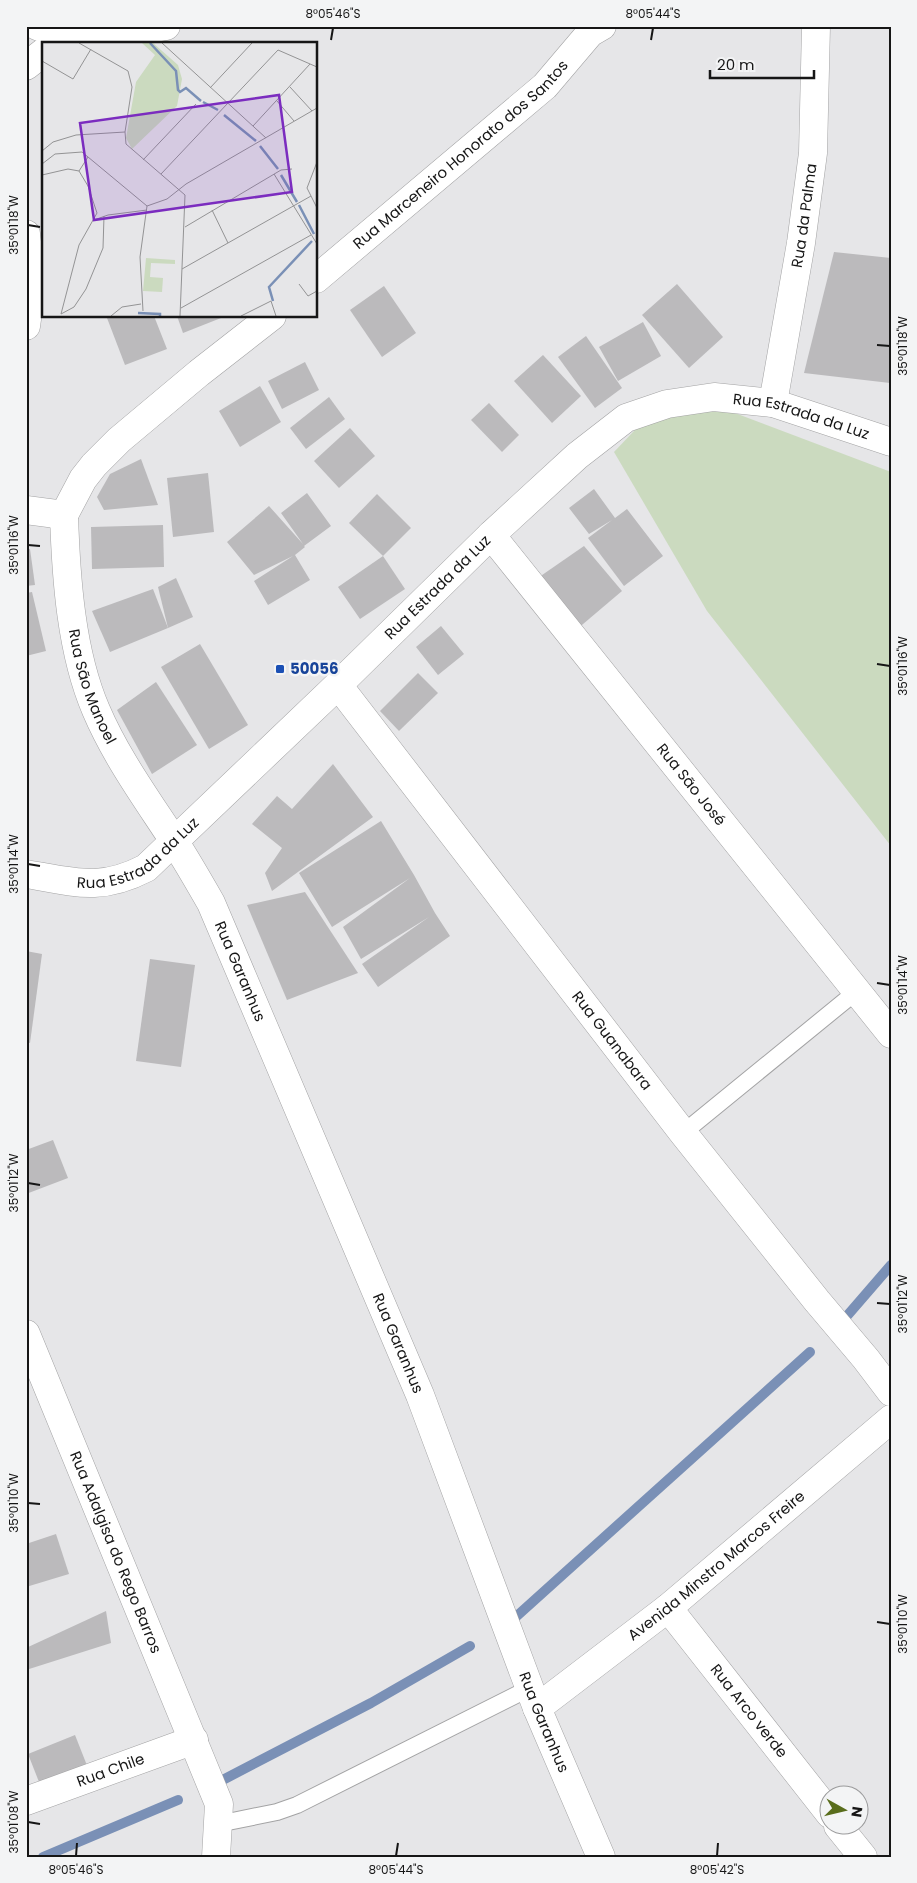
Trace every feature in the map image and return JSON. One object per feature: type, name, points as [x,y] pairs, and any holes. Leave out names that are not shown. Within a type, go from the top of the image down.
[{"type":"street","points":[[38,26],[53,42]]},
{"type":"street","points":[[69,42],[166,26]]},
{"type":"street","name":"Rua da Palma","points":[[773,404],[801,243],[813,153],[816,26]]},
{"type":"street","name":"Rua Marceneiro Honorato dos Santos","points":[[318,277],[545,86],[591,29]]},
{"type":"street","points":[[26,66],[42,54]]},
{"type":"street","points":[[26,234],[32,284],[26,326]]},
{"type":"street","points":[[26,510],[69,504],[94,465],[119,440],[199,373],[269,318]]},
{"type":"street","name":"Rua Estrada da Luz","points":[[26,874],[87,885],[129,877],[146,868],[173,840],[338,686],[491,535],[578,456],[626,418],[667,404],[714,397],[773,404],[891,442]]},
{"type":"street","name":"Rua São Manoel","points":[[69,504],[66,567],[71,614],[85,679],[110,740],[144,797],[173,840]]},
{"type":"street","name":"Rua São José","points":[[491,535],[891,1034]]},
{"type":"street","name":"Rua Guanabara","points":[[338,686],[682,1133],[891,1392]]},
{"type":"street","name":"Rua Garanhus","points":[[173,840],[211,903],[408,1367],[533,1698],[601,1857]]},
{"type":"street","name":"Rua Adalgisa do Rego Barros","points":[[26,1334],[219,1804],[216,1857]]},
{"type":"street","name":"Avenida Minstro Marcos Freire","points":[[533,1698],[668,1608],[891,1419]]},
{"type":"street","name":"Rua Arco verde","points":[[668,1608],[820,1801]]},
{"type":"street","name":"Rua Chile","points":[[26,1801],[194,1740]]},
{"type":"street","points":[[846,1836],[863,1857]]},
{"type":"lane","points":[[682,1133],[857,991]]},
{"type":"lane","points":[[218,1824],[277,1812],[297,1805],[533,1698]]},
{"type":"green space","points":[[719,407],[891,472],[891,846],[707,611],[614,452],[652,412]]},
{"type":"building","points":[[834,252],[891,258],[890,383],[804,373]]},
{"type":"building","points":[[677,284],[723,337],[689,368],[642,315]]},
{"type":"building","points":[[384,286],[416,333],[382,357],[350,310]]},
{"type":"building","points":[[107,318],[155,318],[167,349],[125,365]]},
{"type":"building","points":[[178,318],[221,318],[183,333]]},
{"type":"building","points":[[643,322],[661,356],[618,381],[599,347]]},
{"type":"building","points":[[586,336],[622,388],[595,408],[558,357]]},
{"type":"building","points":[[543,355],[581,396],[552,423],[514,381]]},
{"type":"building","points":[[305,362],[319,390],[282,409],[268,381]]},
{"type":"building","points":[[260,386],[281,422],[240,447],[219,411]]},
{"type":"building","points":[[329,397],[345,419],[306,449],[290,428]]},
{"type":"building","points":[[489,403],[519,435],[502,452],[471,420]]},
{"type":"building","points":[[350,428],[375,456],[339,488],[314,461]]},
{"type":"building","points":[[141,459],[158,505],[104,510],[97,497],[110,474]]},
{"type":"building","points":[[208,473],[214,532],[173,537],[167,478]]},
{"type":"building","points":[[594,489],[615,518],[627,509],[663,556],[624,586],[588,538],[612,520],[589,534],[569,508]]},
{"type":"building","points":[[307,493],[331,526],[295,555],[310,580],[268,605],[254,581],[293,556],[254,575],[227,542],[269,506],[303,544],[281,513]]},
{"type":"building","points":[[377,494],[411,528],[383,556],[349,523]]},
{"type":"building","points":[[163,525],[164,567],[92,569],[91,527]]},
{"type":"building","points":[[584,546],[622,591],[576,630],[532,582]]},
{"type":"building","points":[[30,549],[35,585],[26,586],[26,550]]},
{"type":"building","points":[[383,556],[405,589],[360,619],[338,587]]},
{"type":"building","points":[[176,578],[193,617],[168,628],[158,587]]},
{"type":"building","points":[[153,589],[168,628],[110,652],[92,611]]},
{"type":"building","points":[[32,592],[46,651],[26,656],[26,593]]},
{"type":"building","points":[[441,626],[464,654],[438,675],[416,647]]},
{"type":"building","points":[[200,644],[248,725],[209,749],[161,667]]},
{"type":"building","points":[[418,673],[438,693],[399,731],[380,711]]},
{"type":"building","points":[[156,682],[197,745],[152,774],[117,710]]},
{"type":"building","points":[[333,764],[373,817],[272,891],[265,873],[282,848],[252,824],[277,796],[292,809]]},
{"type":"building","points":[[381,821],[450,936],[378,987],[362,964],[429,917],[361,959],[343,927],[410,878],[332,927],[299,873]]},
{"type":"building","points":[[305,892],[358,973],[287,1000],[247,905]]},
{"type":"building","points":[[26,951],[42,954],[30,1043],[26,1042]]},
{"type":"building","points":[[150,959],[195,965],[181,1067],[136,1061]]},
{"type":"building","points":[[53,1140],[68,1178],[26,1194],[26,1150]]},
{"type":"building","points":[[56,1534],[69,1574],[26,1587],[26,1544]]},
{"type":"building","points":[[106,1611],[111,1643],[26,1670],[26,1648]]},
{"type":"building","points":[[75,1735],[88,1768],[41,1787],[28,1754]]},
{"type":"waterway","points":[[840,1324],[891,1265]]},
{"type":"waterway","points":[[509,1623],[810,1352]]},
{"type":"waterway","points":[[213,1785],[371,1703],[470,1646]]},
{"type":"waterway","points":[[43,1857],[178,1800]]},
{"type":"place","name":"50056","points":[[280,669]]}]
